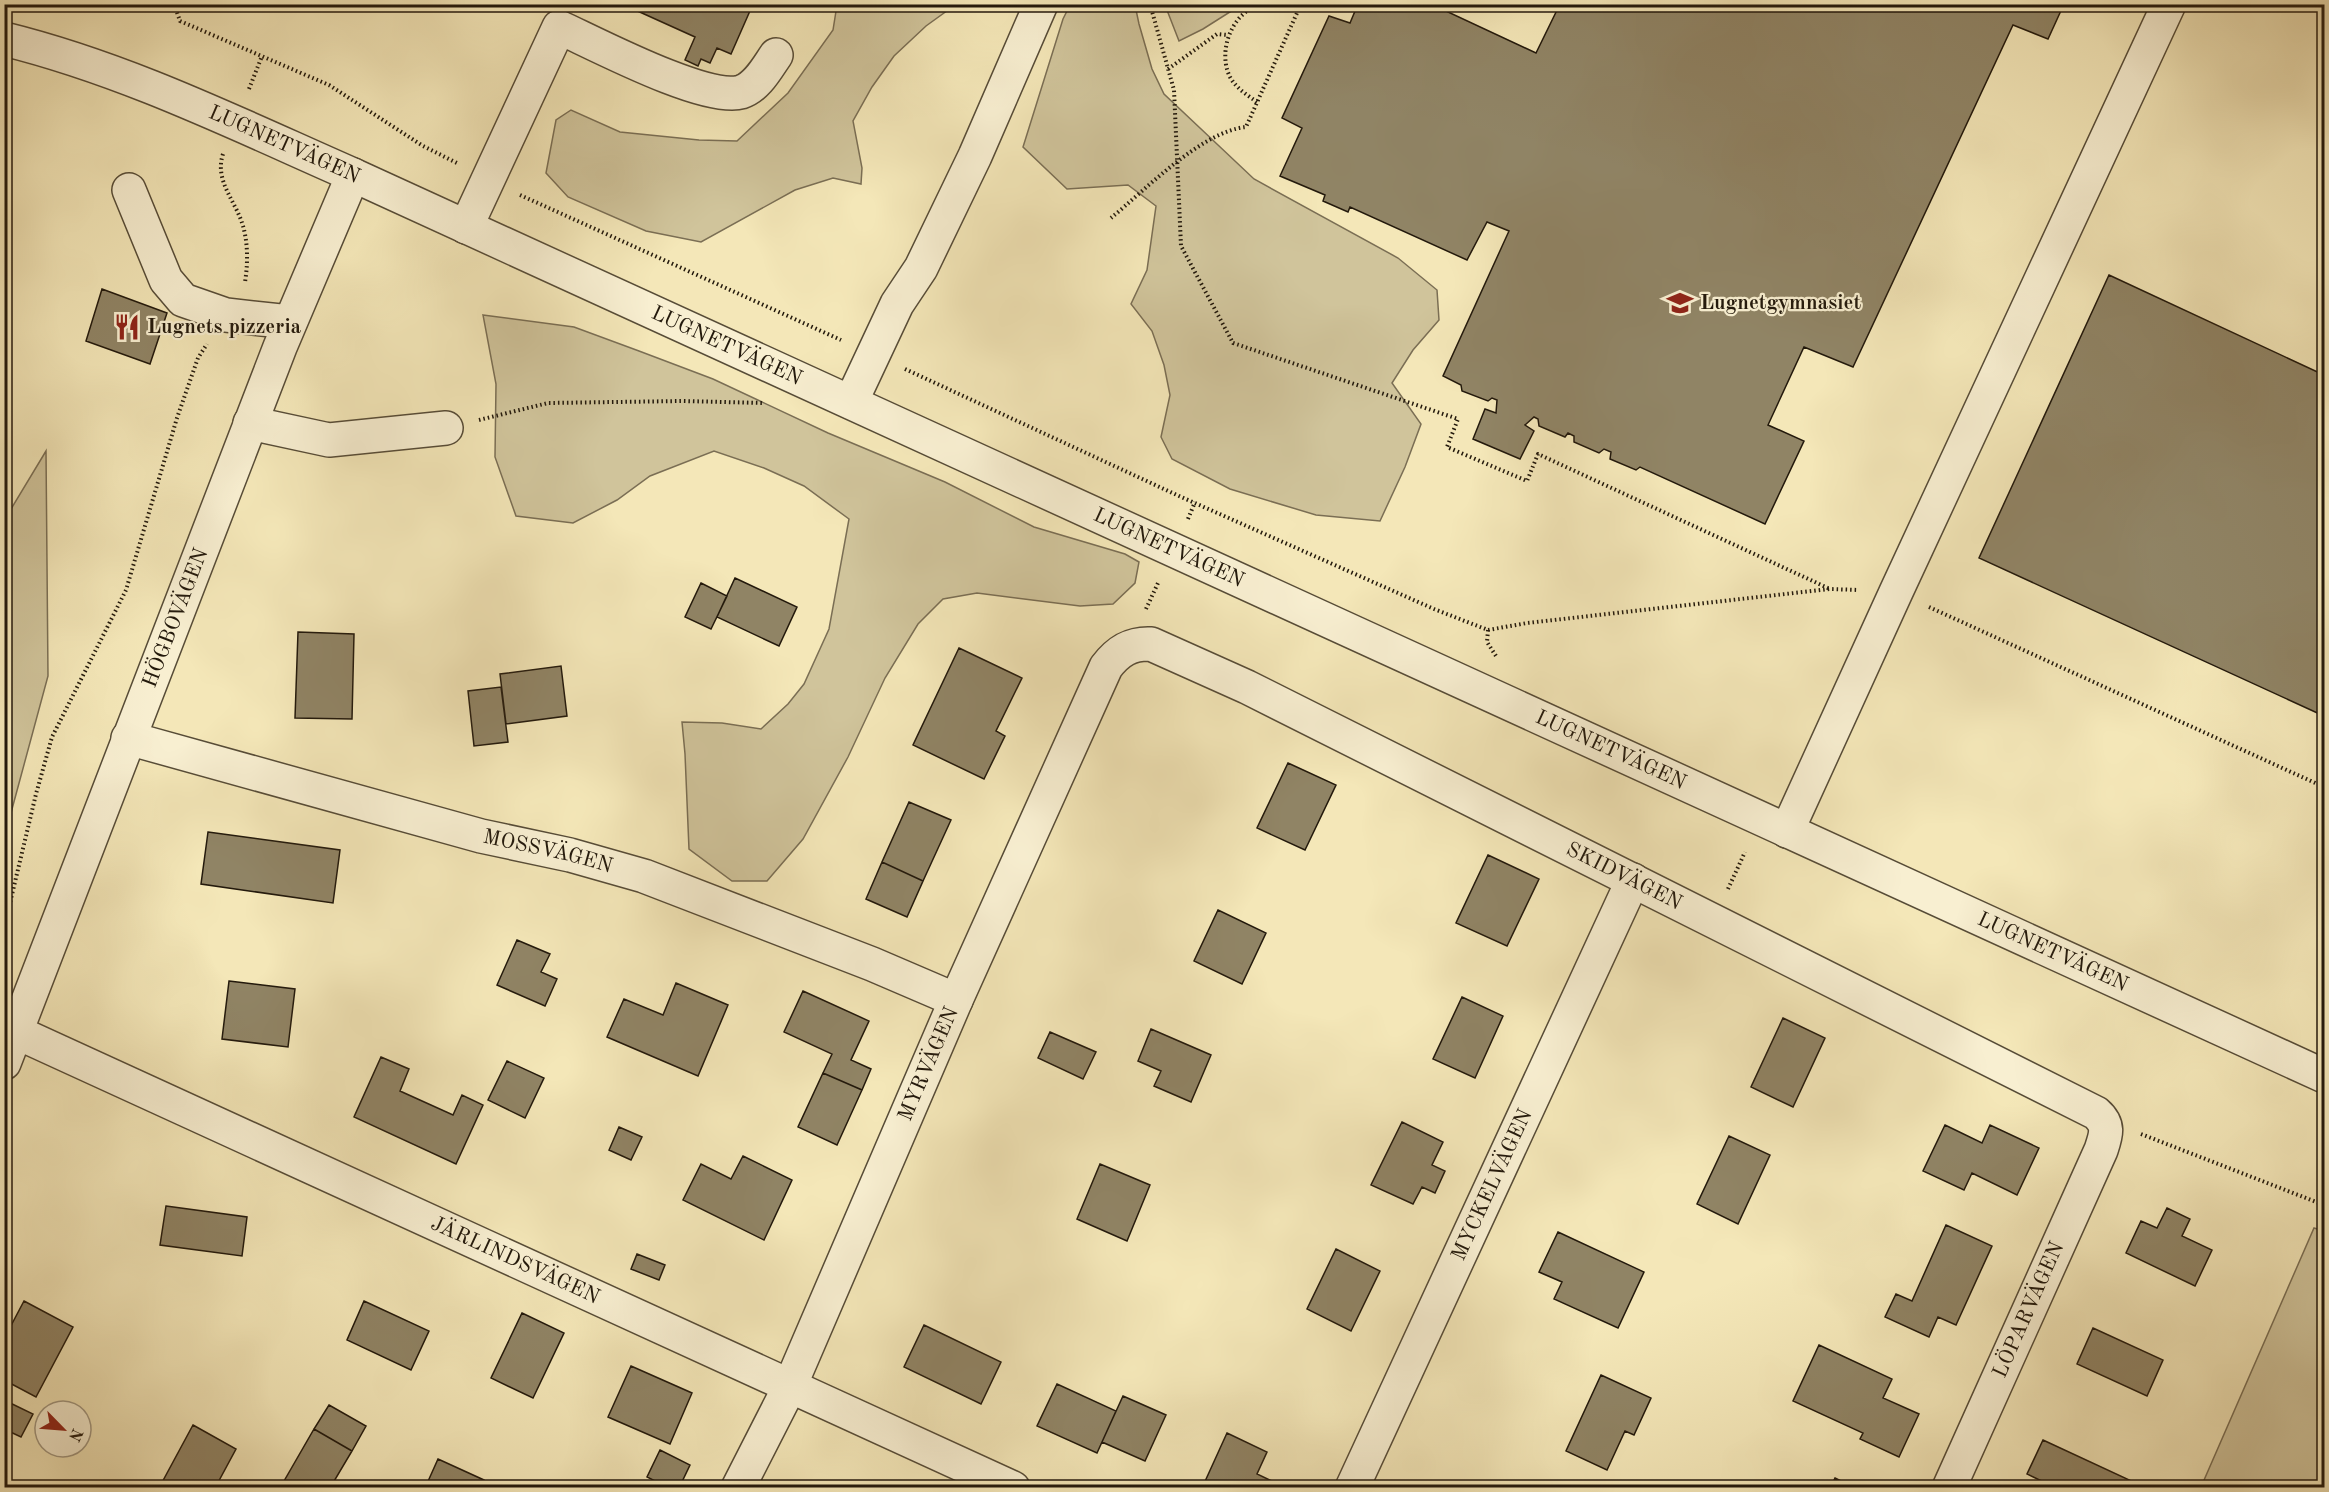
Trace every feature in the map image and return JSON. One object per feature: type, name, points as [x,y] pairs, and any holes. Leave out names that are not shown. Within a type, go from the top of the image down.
[{"type":"street","points":[[850,402],[897,304],[921,268],[975,156],[1041,4]]},
{"type":"street","points":[[1774,825],[1896,592],[2169,4]]},
{"type":"street","points":[[466,227],[559,27],[693,87],[721,93],[742,92],[762,76],[776,56]]},
{"type":"street","name":"LUGNETVÄGEN","points":[[4,39],[38,47],[115,73],[353,175],[2325,1076]]},
{"type":"street","name":"HÖGBOVÄGEN","points":[[4,1063],[250,423],[353,175]]},
{"type":"street","points":[[129,190],[166,280],[183,300],[226,315],[291,322]]},
{"type":"street","points":[[250,423],[329,440],[446,429]]},
{"type":"street","name":"SKIDVÄGEN","points":[[1127,647],[1138,643],[1151,644],[1247,687],[2096,1113],[2105,1126]]},
{"type":"street","name":"MYRVÄGEN","points":[[738,1488],[790,1386],[956,1000],[1106,668],[1114,657],[1127,647]]},
{"type":"street","name":"MOSSVÄGEN","points":[[128,738],[481,836],[570,855],[644,876],[872,964],[956,1000]]},
{"type":"street","name":"MYCKELVÄGEN","points":[[1352,1488],[1633,880]]},
{"type":"street","name":"JÄRLINDSVÄGEN","points":[[16,1032],[1013,1488]]},
{"type":"street","name":"LÖPARVÄGEN","points":[[1949,1488],[2105,1126]]},
{"type":"path","points":[[174,4],[180,21],[329,85],[423,146],[488,179],[1179,496],[1434,609],[1488,630],[1527,623],[1830,589],[1896,592],[2325,787]]},
{"type":"path","points":[[1150,4],[1174,90],[1181,246],[1233,343],[1458,419],[1447,447],[1527,481],[1538,454],[1830,589]]},
{"type":"path","points":[[1257,102],[1240,90],[1230,78],[1224,61],[1228,35],[1239,19],[1253,7],[1261,4]]},
{"type":"path","points":[[1111,218],[1190,152],[1233,128],[1246,127],[1300,5]]},
{"type":"path","points":[[1168,69],[1216,34],[1228,35]]},
{"type":"path","points":[[4,928],[52,737],[126,590],[177,418],[198,358],[245,285],[248,263],[243,226],[222,181],[220,163],[262,56]]},
{"type":"path","points":[[446,429],[548,403],[683,401],[771,404]]},
{"type":"path","points":[[1713,920],[1774,825]]},
{"type":"path","points":[[2105,1126],[2325,1205]]},
{"type":"shaded area","points":[[837,5],[955,5],[926,26],[894,56],[872,87],[853,121],[862,168],[861,184],[833,178],[795,190],[701,242],[646,231],[568,197],[546,173],[556,120],[571,110],[620,132],[699,140],[737,141],[788,93],[833,30]]},
{"type":"shaded area","points":[[1070,5],[1135,5],[1152,69],[1164,94],[1254,179],[1398,258],[1437,290],[1439,320],[1413,350],[1392,383],[1421,424],[1405,467],[1380,521],[1316,515],[1230,489],[1172,459],[1161,437],[1170,395],[1164,365],[1152,331],[1131,304],[1147,270],[1156,206],[1128,185],[1067,189],[1023,147],[1063,19]]},
{"type":"shaded area","points":[[1165,5],[1241,5],[1179,41]]},
{"type":"shaded area","points":[[483,315],[574,327],[713,379],[828,433],[945,482],[1034,527],[1125,554],[1139,562],[1135,583],[1113,604],[1080,606],[977,593],[943,599],[918,624],[885,678],[848,757],[803,839],[767,881],[732,881],[689,849],[682,722],[722,723],[761,729],[788,704],[804,684],[829,629],[849,519],[804,486],[764,468],[714,451],[650,476],[617,500],[573,523],[516,516],[495,457],[496,384]]},
{"type":"shaded area","points":[[46,451],[48,676],[5,835],[5,519]]},
{"type":"shaded area","points":[[2314,1228],[2324,1231],[2324,1487],[2201,1487]]},
{"type":"building","points":[[544,4],[571,4],[566,15]]},
{"type":"building","points":[[622,4],[753,4],[731,54],[717,48],[710,63],[701,59],[698,66],[685,60],[695,37]]},
{"type":"building","name":"Lugnetgymnasiet","points":[[1358,4],[1431,4],[1536,53],[1560,4],[2064,4],[2048,39],[2013,25],[1853,367],[1804,347],[1768,425],[1804,441],[1765,524],[1640,467],[1636,470],[1610,459],[1611,452],[1604,449],[1599,453],[1574,442],[1574,436],[1568,433],[1565,437],[1539,426],[1538,419],[1534,417],[1525,425],[1534,431],[1520,459],[1473,439],[1485,409],[1496,413],[1497,400],[1492,398],[1488,401],[1462,391],[1461,385],[1443,376],[1509,231],[1487,222],[1467,260],[1350,207],[1348,212],[1323,201],[1325,195],[1280,176],[1302,128],[1282,118],[1329,16],[1350,23]]},
{"type":"building","points":[[2109,275],[2324,375],[2324,716],[1979,558]]},
{"type":"building","name":"Lugnets pizzeria","points":[[102,289],[167,313],[150,364],[86,341]]},
{"type":"building","points":[[735,578],[797,607],[779,646],[717,617]]},
{"type":"building","points":[[701,583],[727,596],[711,629],[685,617]]},
{"type":"building","points":[[298,632],[354,634],[352,719],[295,718]]},
{"type":"building","points":[[959,648],[1022,678],[996,731],[1005,736],[984,779],[913,745]]},
{"type":"building","points":[[561,666],[567,716],[506,724],[500,674]]},
{"type":"building","points":[[501,687],[508,742],[474,746],[468,691]]},
{"type":"building","points":[[1288,763],[1336,785],[1305,850],[1257,828]]},
{"type":"building","points":[[909,802],[951,820],[923,881],[882,862]]},
{"type":"building","points":[[208,832],[340,850],[333,903],[201,884]]},
{"type":"building","points":[[1488,855],[1539,879],[1507,946],[1456,923]]},
{"type":"building","points":[[882,862],[923,881],[907,917],[866,899]]},
{"type":"building","points":[[1218,910],[1266,933],[1242,984],[1194,961]]},
{"type":"building","points":[[517,940],[550,954],[541,972],[557,979],[545,1006],[497,985]]},
{"type":"building","points":[[229,981],[295,989],[288,1047],[222,1039]]},
{"type":"building","points":[[676,983],[728,1005],[698,1076],[607,1037],[624,999],[663,1015]]},
{"type":"building","points":[[803,991],[869,1021],[851,1060],[871,1069],[862,1090],[823,1073],[832,1054],[784,1032]]},
{"type":"building","points":[[1462,997],[1503,1016],[1475,1078],[1433,1059]]},
{"type":"building","points":[[1783,1018],[1825,1038],[1793,1107],[1751,1087]]},
{"type":"building","points":[[1151,1029],[1211,1055],[1191,1102],[1154,1086],[1161,1071],[1138,1061]]},
{"type":"building","points":[[1050,1032],[1096,1052],[1083,1079],[1038,1058]]},
{"type":"building","points":[[381,1057],[409,1069],[400,1091],[453,1115],[462,1095],[483,1105],[456,1164],[354,1117]]},
{"type":"building","points":[[507,1061],[544,1078],[525,1118],[488,1100]]},
{"type":"building","points":[[823,1073],[862,1090],[837,1145],[798,1127]]},
{"type":"building","points":[[1402,1122],[1443,1142],[1432,1165],[1445,1171],[1435,1193],[1422,1187],[1413,1204],[1371,1185]]},
{"type":"building","points":[[1945,1125],[1982,1143],[1990,1125],[2039,1148],[2017,1195],[1972,1173],[1964,1190],[1923,1171]]},
{"type":"building","points":[[619,1127],[642,1137],[631,1160],[609,1150]]},
{"type":"building","points":[[1729,1136],[1770,1155],[1738,1224],[1697,1204]]},
{"type":"building","points":[[743,1156],[792,1180],[764,1240],[683,1200],[701,1164],[731,1179]]},
{"type":"building","points":[[1100,1164],[1150,1185],[1127,1241],[1077,1219]]},
{"type":"building","points":[[166,1206],[247,1217],[242,1256],[160,1245]]},
{"type":"building","points":[[2167,1208],[2190,1219],[2182,1236],[2212,1250],[2195,1286],[2126,1253],[2141,1221],[2157,1228]]},
{"type":"building","points":[[1946,1225],[1992,1246],[1956,1325],[1938,1317],[1929,1337],[1885,1317],[1896,1294],[1912,1301]]},
{"type":"building","points":[[1558,1232],[1644,1272],[1618,1328],[1554,1299],[1562,1282],[1539,1272]]},
{"type":"building","points":[[1336,1249],[1380,1271],[1351,1331],[1307,1309]]},
{"type":"building","points":[[637,1254],[665,1265],[659,1280],[631,1269]]},
{"type":"building","points":[[24,1301],[73,1327],[36,1397],[4,1380],[4,1339]]},
{"type":"building","points":[[364,1301],[429,1331],[411,1370],[347,1340]]},
{"type":"building","points":[[522,1313],[564,1333],[533,1398],[491,1378]]},
{"type":"building","points":[[924,1325],[1001,1362],[981,1404],[904,1367]]},
{"type":"building","points":[[2093,1328],[2163,1360],[2147,1396],[2077,1364]]},
{"type":"building","points":[[1819,1345],[1892,1379],[1883,1398],[1919,1414],[1899,1457],[1860,1439],[1863,1433],[1793,1401]]},
{"type":"building","points":[[631,1366],[692,1393],[670,1444],[608,1417]]},
{"type":"building","points":[[1601,1375],[1651,1398],[1634,1435],[1625,1431],[1607,1470],[1566,1451]]},
{"type":"building","points":[[1057,1384],[1116,1411],[1097,1453],[1037,1426]]},
{"type":"building","points":[[1123,1396],[1166,1415],[1145,1461],[1102,1442]]},
{"type":"building","points":[[4,1400],[33,1414],[21,1437],[4,1429]]},
{"type":"building","points":[[329,1405],[366,1426],[352,1451],[314,1429]]},
{"type":"building","points":[[193,1425],[236,1449],[215,1488],[159,1488]]},
{"type":"building","points":[[314,1429],[352,1451],[330,1488],[280,1488]]},
{"type":"building","points":[[1227,1433],[1267,1452],[1257,1474],[1278,1484],[1277,1488],[1202,1488]]},
{"type":"building","points":[[2043,1440],[2138,1484],[2136,1488],[2056,1488],[2027,1474]]},
{"type":"building","points":[[660,1450],[690,1465],[679,1488],[669,1488],[647,1477]]},
{"type":"building","points":[[438,1459],[484,1480],[481,1488],[425,1488]]},
{"type":"building","points":[[1835,1478],[1855,1488],[1830,1488]]},
{"type":"place","name":"Lugnetgymnasiet","points":[[1680,303]]},
{"type":"place","name":"Lugnets pizzeria","points":[[127,327]]}]
